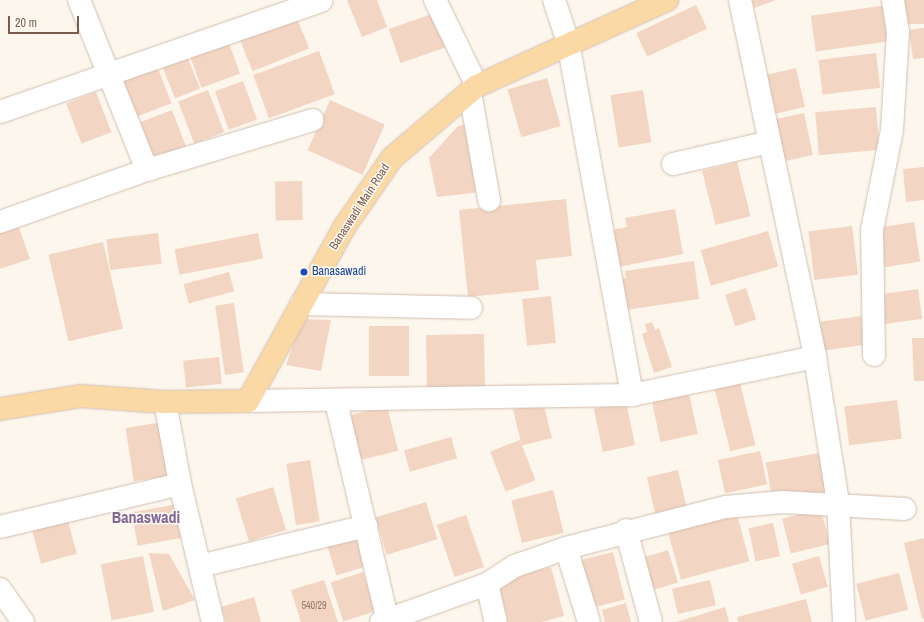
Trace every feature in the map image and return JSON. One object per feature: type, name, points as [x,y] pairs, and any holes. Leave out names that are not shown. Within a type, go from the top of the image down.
[{"type":"main road","name":"Banaswadi Main Road","points":[[248,401],[346,226],[392,158],[473,89],[568,42],[666,0]]},
{"type":"main road","points":[[0,410],[80,396],[165,402],[248,401]]},
{"type":"street","points":[[79,0],[147,170]]},
{"type":"street","points":[[435,0],[473,89],[489,200]]},
{"type":"street","points":[[554,0],[568,42],[632,395]]},
{"type":"street","points":[[740,0],[815,357],[838,503],[844,622]]},
{"type":"street","points":[[874,355],[872,230],[892,130],[898,32],[893,0]]},
{"type":"street","points":[[0,112],[321,2]]},
{"type":"street","points":[[0,222],[147,170],[313,120]]},
{"type":"street","points":[[673,164],[770,142]]},
{"type":"street","points":[[302,304],[471,308]]},
{"type":"street","points":[[248,401],[336,402],[632,395],[815,357]]},
{"type":"street","points":[[165,402],[180,484],[213,622]]},
{"type":"street","points":[[336,402],[366,526],[385,621],[487,584],[515,566],[566,548],[626,530],[726,507],[783,502],[838,503],[906,510]]},
{"type":"street","points":[[0,527],[180,484]]},
{"type":"street","points":[[200,566],[366,526]]},
{"type":"street","points":[[626,530],[651,622]]},
{"type":"street","points":[[566,548],[589,622]]},
{"type":"street","points":[[487,584],[496,622]]},
{"type":"street","points":[[0,589],[23,622]]},
{"type":"building","points":[[347,0],[377,0],[387,27],[362,37]]},
{"type":"building","points":[[752,0],[776,0],[754,8]]},
{"type":"building","points":[[902,0],[924,0],[924,24],[902,24]]},
{"type":"building","points":[[696,5],[707,29],[647,56],[636,33]]},
{"type":"building","points":[[888,5],[893,41],[816,52],[811,16]]},
{"type":"building","points":[[435,13],[447,47],[400,63],[389,29]]},
{"type":"building","points":[[296,16],[309,48],[253,71],[239,39]]},
{"type":"building","points":[[924,28],[924,58],[913,59],[909,30]]},
{"type":"building","points":[[227,38],[240,74],[201,88],[188,52]]},
{"type":"building","points":[[319,51],[335,94],[269,118],[253,75]]},
{"type":"building","points":[[876,53],[880,88],[823,95],[818,60]]},
{"type":"building","points":[[187,56],[200,88],[175,99],[162,66]]},
{"type":"building","points":[[157,66],[171,103],[136,117],[122,80]]},
{"type":"building","points":[[796,68],[805,107],[775,114],[766,75]]},
{"type":"building","points":[[547,78],[561,126],[521,137],[508,89]]},
{"type":"building","points":[[243,81],[257,120],[229,130],[215,91]]},
{"type":"building","points":[[208,90],[224,132],[194,143],[178,101]]},
{"type":"building","points":[[643,90],[651,142],[619,148],[610,95]]},
{"type":"building","points":[[96,92],[111,132],[82,144],[66,103]]},
{"type":"building","points":[[330,100],[385,124],[362,175],[308,150]]},
{"type":"building","points":[[876,107],[880,150],[819,155],[815,112]]},
{"type":"building","points":[[172,110],[186,146],[154,159],[140,122]]},
{"type":"building","points":[[804,113],[813,155],[782,162],[773,120]]},
{"type":"building","points":[[473,123],[480,192],[437,197],[429,158],[458,126]]},
{"type":"building","points":[[737,162],[751,216],[716,225],[702,171]]},
{"type":"building","points":[[924,167],[924,200],[906,202],[903,169]]},
{"type":"building","points":[[275,181],[302,181],[303,220],[276,220]]},
{"type":"building","points":[[566,199],[572,256],[536,260],[539,290],[468,297],[459,210]]},
{"type":"building","points":[[675,209],[683,254],[613,268],[606,231],[627,227],[625,218]]},
{"type":"building","points":[[914,222],[920,262],[885,267],[878,228]]},
{"type":"building","points":[[18,225],[30,259],[0,269],[0,232]]},
{"type":"building","points":[[852,226],[858,275],[814,280],[808,231]]},
{"type":"building","points":[[768,231],[778,267],[711,286],[701,250]]},
{"type":"building","points":[[158,233],[162,264],[110,270],[106,239]]},
{"type":"building","points":[[258,233],[263,259],[180,275],[175,249]]},
{"type":"building","points":[[103,242],[123,329],[68,341],[48,255]]},
{"type":"building","points":[[694,261],[699,299],[626,310],[621,279],[626,278],[625,271]]},
{"type":"building","points":[[229,272],[234,291],[189,303],[184,284]]},
{"type":"building","points":[[746,288],[756,319],[735,326],[725,295]]},
{"type":"building","points":[[918,289],[922,319],[885,324],[880,294]]},
{"type":"building","points":[[551,296],[556,343],[527,346],[522,299]]},
{"type":"building","points":[[234,303],[244,372],[225,375],[215,306]]},
{"type":"building","points":[[861,316],[865,345],[820,351],[816,322]]},
{"type":"building","points":[[302,319],[331,320],[321,371],[286,365]]},
{"type":"building","points":[[652,322],[655,330],[659,328],[672,367],[654,373],[642,334],[647,332],[645,324]]},
{"type":"building","points":[[369,326],[409,326],[409,376],[369,376]]},
{"type":"building","points":[[484,334],[485,392],[427,393],[426,335]]},
{"type":"building","points":[[912,338],[924,338],[924,381],[914,381]]},
{"type":"building","points":[[219,357],[222,384],[186,388],[183,361]]},
{"type":"building","points":[[739,379],[755,445],[730,451],[714,385]]},
{"type":"building","points":[[689,393],[698,434],[661,442],[652,401]]},
{"type":"building","points":[[897,400],[902,439],[849,445],[844,406]]},
{"type":"building","points":[[543,402],[552,438],[522,445],[513,409]]},
{"type":"building","points":[[626,402],[635,445],[603,452],[594,409]]},
{"type":"building","points":[[387,406],[398,451],[359,460],[348,416]]},
{"type":"building","points":[[163,422],[171,475],[134,481],[125,428]]},
{"type":"building","points":[[451,437],[457,458],[410,472],[404,451]]},
{"type":"building","points":[[520,440],[535,480],[506,492],[490,451]]},
{"type":"building","points":[[760,451],[767,484],[725,493],[718,460]]},
{"type":"building","points":[[819,453],[826,491],[773,501],[766,462]]},
{"type":"building","points":[[310,460],[320,521],[296,525],[286,464]]},
{"type":"building","points":[[678,470],[687,509],[656,516],[647,477]]},
{"type":"building","points":[[273,487],[286,530],[249,541],[236,498]]},
{"type":"building","points":[[553,490],[564,533],[522,543],[511,500]]},
{"type":"building","points":[[426,502],[437,539],[387,555],[375,517]]},
{"type":"building","points":[[184,503],[190,536],[138,546],[132,512]]},
{"type":"building","points":[[821,509],[830,544],[791,554],[782,519]]},
{"type":"building","points":[[736,511],[749,561],[681,580],[667,529]]},
{"type":"building","points":[[466,515],[484,567],[455,577],[437,525]]},
{"type":"building","points":[[68,521],[77,554],[41,563],[32,531]]},
{"type":"building","points":[[773,523],[780,556],[756,561],[749,528]]},
{"type":"building","points":[[359,533],[369,566],[336,575],[326,543]]},
{"type":"building","points":[[924,538],[924,618],[922,619],[904,543]]},
{"type":"building","points":[[668,550],[678,583],[649,591],[639,559]]},
{"type":"building","points":[[613,552],[625,600],[592,608],[580,560]]},
{"type":"building","points":[[149,553],[169,554],[195,600],[163,611]]},
{"type":"building","points":[[143,556],[154,612],[112,620],[101,564]]},
{"type":"building","points":[[819,556],[828,587],[801,594],[792,564]]},
{"type":"building","points":[[551,567],[564,616],[542,622],[508,622],[498,581]]},
{"type":"building","points":[[363,572],[376,611],[343,621],[331,583]]},
{"type":"building","points":[[899,573],[908,610],[866,621],[856,584]]},
{"type":"building","points":[[324,580],[338,622],[301,622],[291,590]]},
{"type":"building","points":[[710,580],[716,605],[678,614],[672,589]]},
{"type":"building","points":[[254,597],[261,622],[226,622],[221,607]]},
{"type":"building","points":[[806,599],[812,622],[738,622],[737,617]]},
{"type":"building","points":[[626,603],[631,622],[605,622],[602,610]]},
{"type":"building","points":[[725,607],[729,622],[676,622]]},
{"type":"place","name":"Banasawadi","points":[[304,272]]},
{"type":"district","name":"Banaswadi","points":[[146,517]]}]
